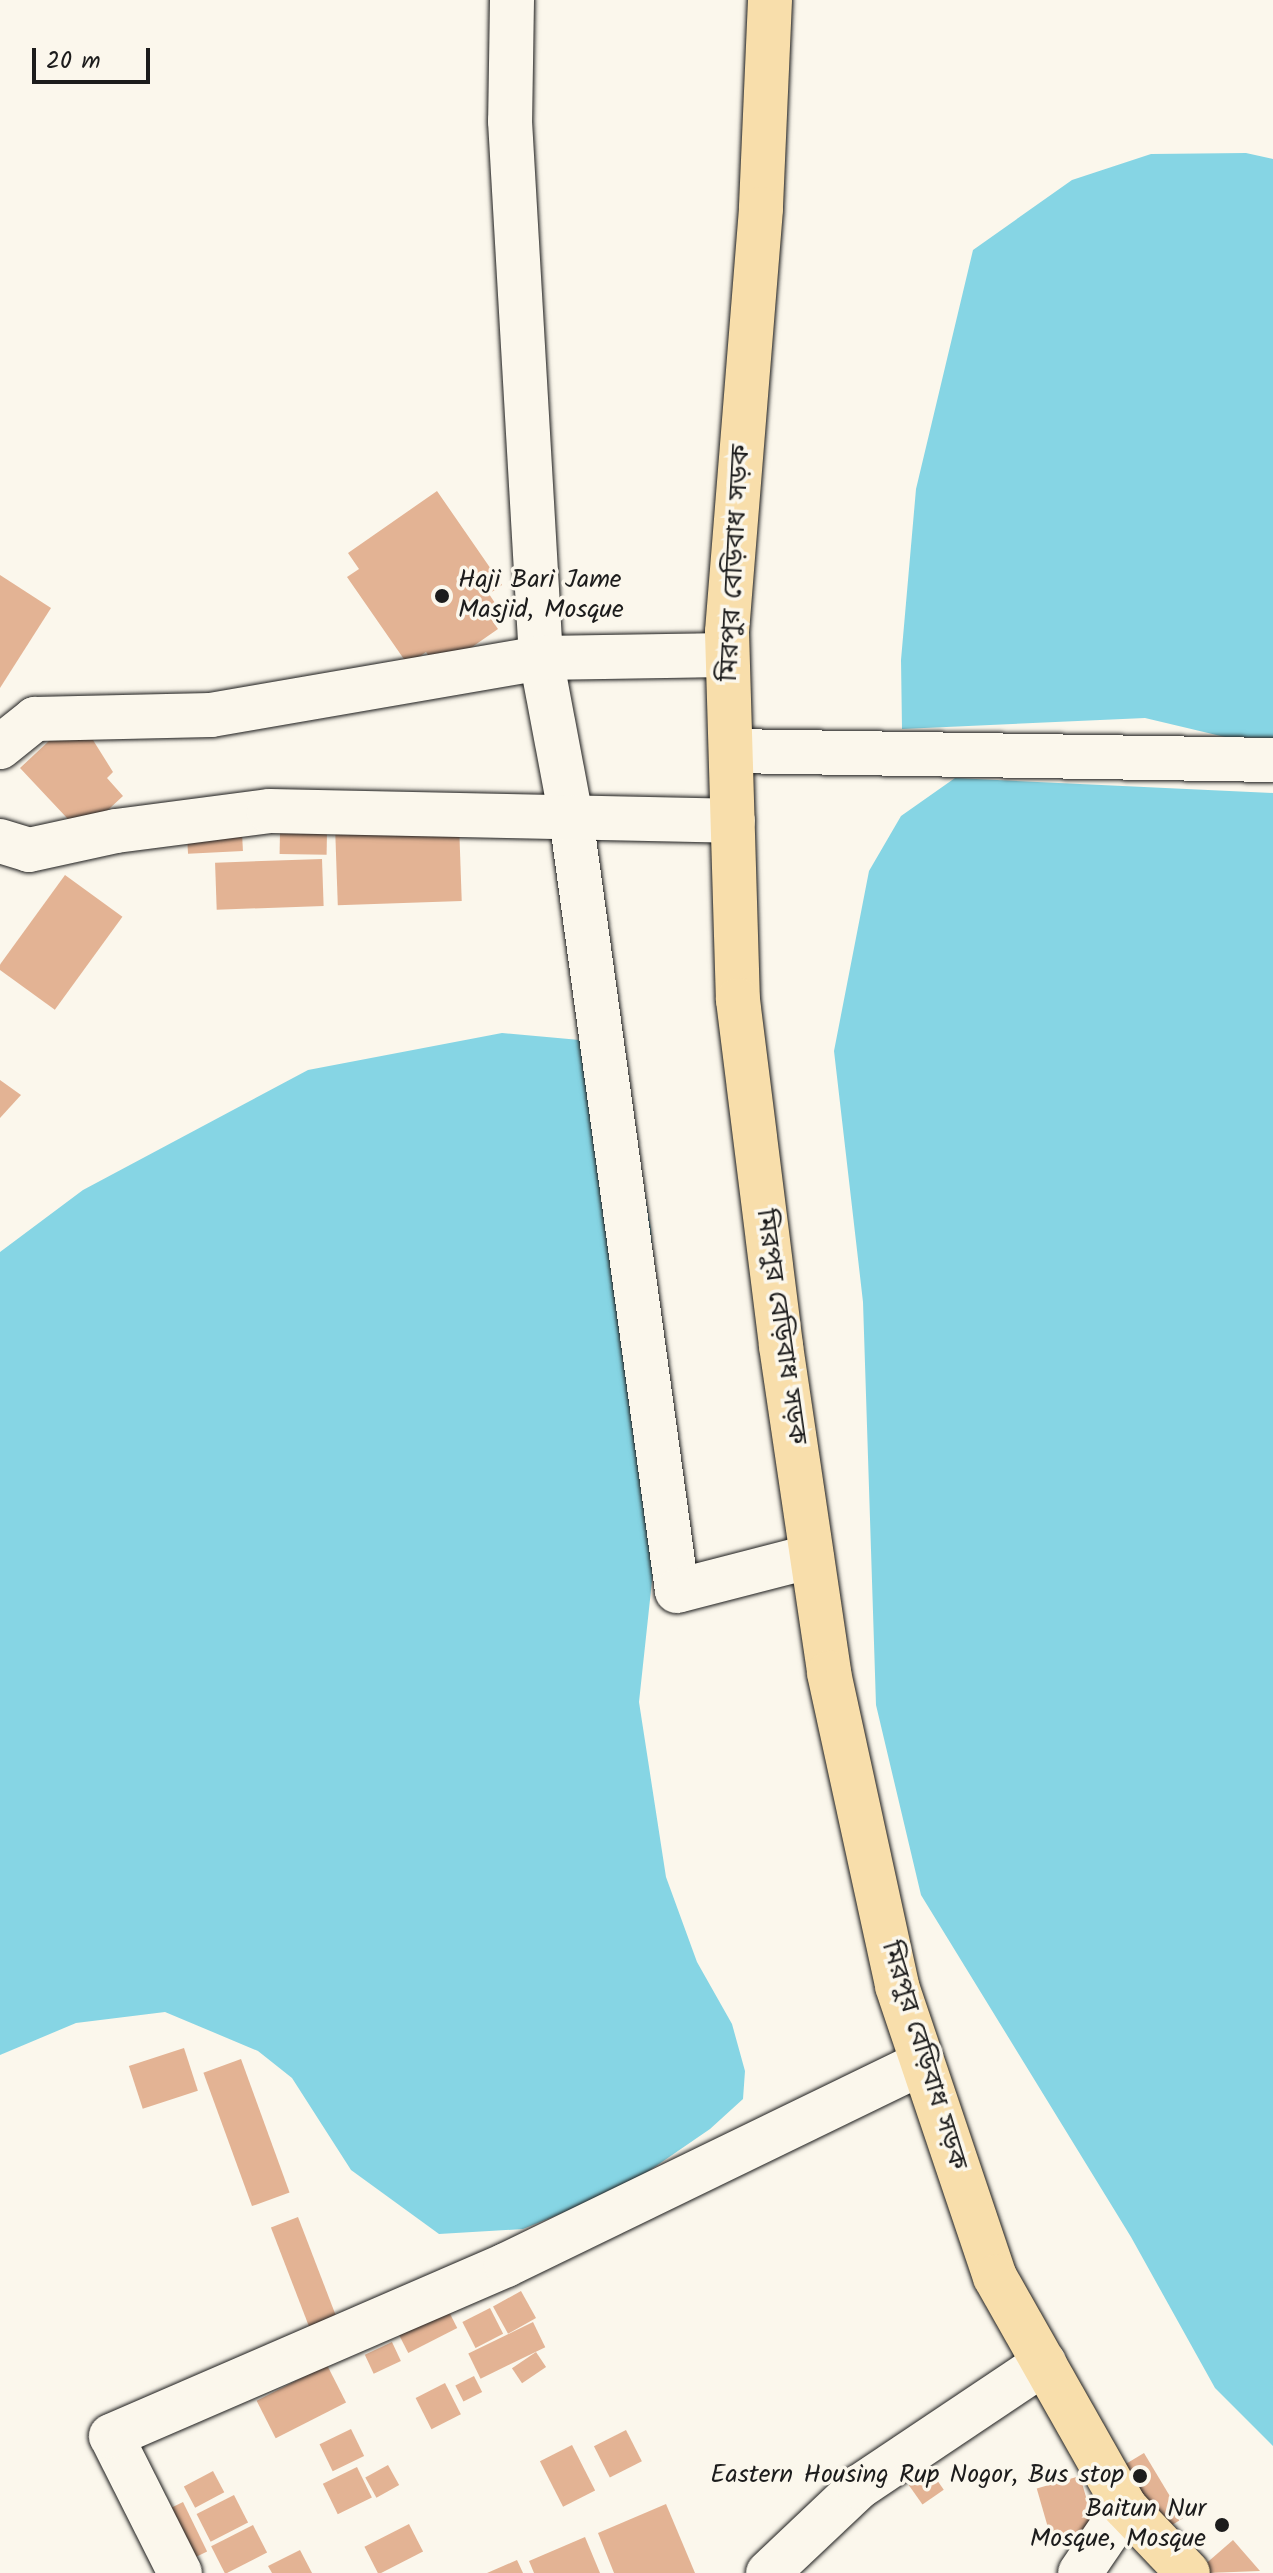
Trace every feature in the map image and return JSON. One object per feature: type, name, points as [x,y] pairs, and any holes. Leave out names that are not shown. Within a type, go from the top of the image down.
[{"type":"highway","name":"মিরপুর বেড়িবাধ সড়ক","points":[[770,0],[761,209],[727,655],[738,1000],[829,1673],[897,1986],[920,2064],[995,2277],[1125,2507],[1188,2573]]},
{"type":"street","points":[[512,0],[510,121],[541,658],[571,817],[677,1591],[812,1556]]},
{"type":"street","points":[[0,747],[35,719],[211,715],[541,658],[727,655]]},
{"type":"street","points":[[731,751],[1273,760]]},
{"type":"street","points":[[0,841],[29,850],[116,831],[269,811],[733,821]]},
{"type":"street","points":[[180,2573],[111,2436],[506,2265],[920,2064]]},
{"type":"street","points":[[768,2573],[859,2487],[1044,2363]]},
{"type":"street","points":[[1080,2573],[1125,2507]]},
{"type":"water","points":[[1246,153],[1273,159],[1273,738],[1225,737],[1145,718],[902,729],[901,660],[916,489],[973,250],[1072,180],[1151,154]]},
{"type":"water","points":[[955,778],[1273,793],[1273,2446],[1215,2388],[1131,2237],[921,1895],[876,1705],[863,1302],[834,1051],[869,871],[901,816]]},
{"type":"water","points":[[502,1033],[613,1043],[632,1122],[651,1229],[657,1351],[659,1516],[639,1702],[666,1877],[697,1962],[732,2024],[745,2071],[743,2099],[710,2129],[624,2188],[523,2229],[439,2234],[351,2170],[292,2078],[258,2051],[165,2012],[76,2023],[0,2055],[0,1252],[83,1190],[308,1070]]},
{"type":"building","points":[[437,491],[502,585],[489,594],[495,603],[485,610],[498,629],[439,670],[426,652],[408,665],[347,577],[359,569],[348,553]]},
{"type":"building","points":[[0,575],[51,608],[0,688]]},
{"type":"building","points":[[65,726],[104,730],[93,740],[113,772],[107,778],[123,796],[82,834],[20,768]]},
{"type":"building","points":[[459,823],[462,901],[338,905],[335,827]]},
{"type":"building","points":[[280,831],[327,832],[327,855],[280,854]]},
{"type":"building","points":[[242,833],[243,851],[188,854],[187,836]]},
{"type":"building","points":[[322,859],[324,906],[217,910],[215,863]]},
{"type":"building","points":[[65,875],[122,917],[55,1010],[0,970],[0,964]]},
{"type":"building","points":[[0,1080],[21,1095],[0,1118]]},
{"type":"building","points":[[184,2048],[198,2091],[143,2109],[129,2066]]},
{"type":"building","points":[[241,2059],[290,2192],[252,2206],[203,2073]]},
{"type":"building","points":[[298,2217],[336,2316],[309,2326],[271,2227]]},
{"type":"building","points":[[521,2291],[536,2318],[508,2334],[493,2307]]},
{"type":"building","points":[[445,2304],[457,2328],[408,2353],[396,2329]]},
{"type":"building","points":[[490,2308],[503,2334],[476,2348],[462,2322]]},
{"type":"building","points":[[533,2322],[545,2347],[481,2379],[468,2354]]},
{"type":"building","points":[[392,2342],[401,2361],[374,2374],[365,2355]]},
{"type":"building","points":[[536,2352],[546,2367],[522,2383],[512,2368]]},
{"type":"building","points":[[327,2365],[346,2402],[276,2438],[257,2401]]},
{"type":"building","points":[[474,2376],[482,2392],[463,2402],[455,2386]]},
{"type":"building","points":[[445,2383],[461,2414],[431,2429],[416,2398]]},
{"type":"building","points":[[351,2429],[364,2456],[333,2471],[320,2444]]},
{"type":"building","points":[[626,2430],[642,2461],[610,2478],[594,2446]]},
{"type":"building","points":[[572,2445],[595,2490],[563,2507],[540,2461]]},
{"type":"building","points":[[1144,2453],[1183,2518],[1156,2535],[1117,2469]]},
{"type":"building","points":[[388,2465],[399,2485],[376,2498],[365,2478]]},
{"type":"building","points":[[357,2467],[372,2498],[338,2514],[323,2484]]},
{"type":"building","points":[[930,2470],[944,2490],[922,2505],[909,2485]]},
{"type":"building","points":[[213,2471],[224,2492],[195,2508],[184,2486]]},
{"type":"building","points":[[1080,2476],[1095,2528],[1052,2540],[1037,2488]]},
{"type":"building","points":[[234,2495],[248,2523],[211,2542],[197,2514]]},
{"type":"building","points":[[183,2502],[207,2551],[181,2564],[157,2515]]},
{"type":"building","points":[[666,2504],[695,2573],[614,2573],[598,2533]]},
{"type":"building","points":[[409,2524],[423,2552],[378,2573],[364,2547]]},
{"type":"building","points":[[253,2525],[267,2553],[225,2573],[211,2546]]},
{"type":"building","points":[[585,2537],[600,2573],[534,2573],[529,2561]]},
{"type":"building","points":[[1233,2540],[1260,2571],[1207,2573],[1202,2567]]},
{"type":"building","points":[[300,2550],[312,2573],[272,2573],[268,2566]]},
{"type":"building","points":[[517,2560],[523,2573],[487,2573]]},
{"type":"place","name":"Haji Bari Jame Masjid, Mosque","points":[[442,596]]},
{"type":"place","name":"Eastern Housing Rup Nogor, Bus stop","points":[[1140,2476]]},
{"type":"place","name":"Baitun Nur Mosque, Mosque","points":[[1222,2525]]}]
